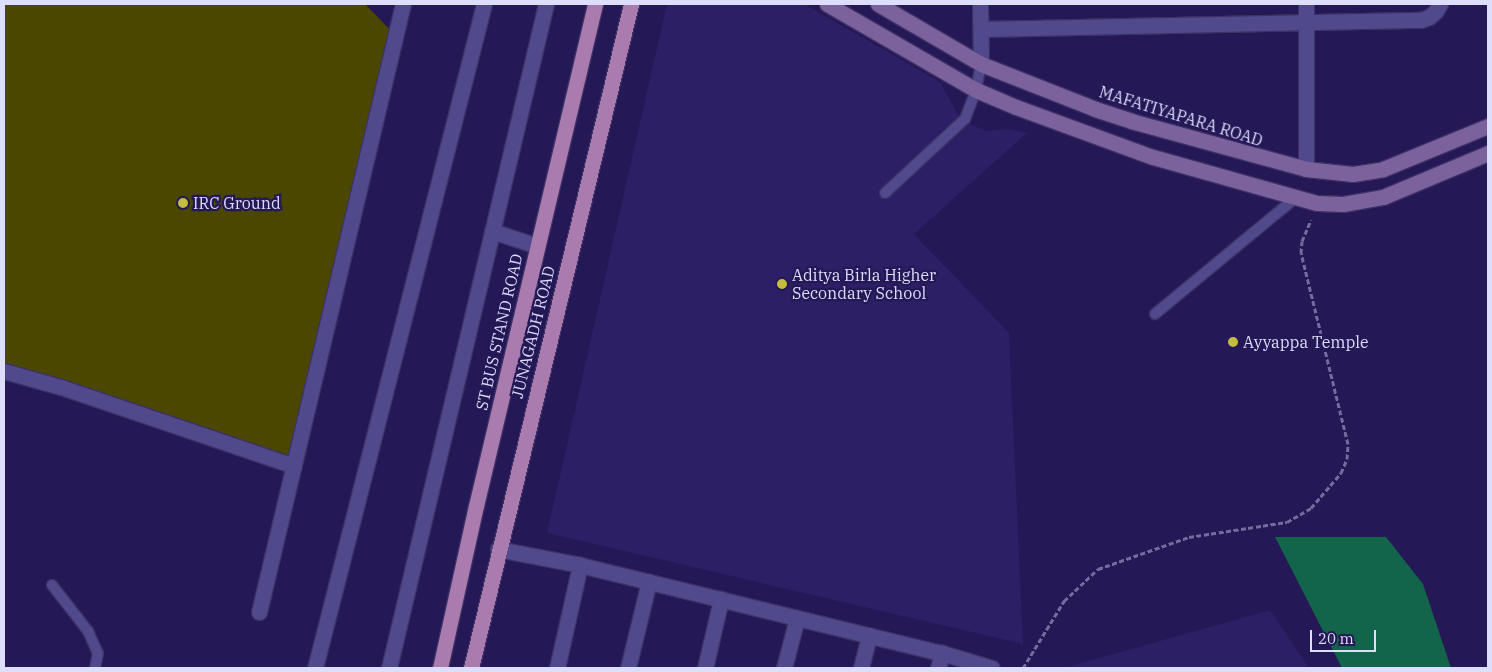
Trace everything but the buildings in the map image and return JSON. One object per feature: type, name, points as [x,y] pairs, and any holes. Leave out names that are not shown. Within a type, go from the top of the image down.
[{"type":"main road","name":"ST BUS STAND ROAD","points":[[440,668],[476,506],[595,4]]},
{"type":"main road","name":"JUNAGADH ROAD","points":[[471,668],[498,549],[631,4]]},
{"type":"street","points":[[259,612],[402,4]]},
{"type":"street","points":[[315,668],[484,4]]},
{"type":"street","points":[[389,668],[546,4]]},
{"type":"street","points":[[827,4],[976,90],[1153,157],[1317,203],[1343,204],[1383,197],[1488,153]]},
{"type":"street","name":"MAFATIYAPARA ROAD","points":[[878,4],[981,64],[1131,121],[1306,169],[1353,174],[1383,169],[1488,126]]},
{"type":"street","points":[[980,4],[982,29],[981,64]]},
{"type":"street","points":[[1306,4],[1306,169]]},
{"type":"street","points":[[982,29],[1420,20],[1429,17],[1440,4]]},
{"type":"street","points":[[492,231],[537,246]]},
{"type":"street","points":[[4,371],[61,387],[294,466]]},
{"type":"street","points":[[498,549],[580,564],[942,653],[992,668]]},
{"type":"street","points":[[558,668],[580,564]]},
{"type":"street","points":[[628,668],[649,581]]},
{"type":"street","points":[[705,668],[721,599]]},
{"type":"street","points":[[784,668],[797,618]]},
{"type":"street","points":[[861,668],[869,635]]},
{"type":"street","points":[[938,668],[942,653]]},
{"type":"lane","points":[[885,193],[959,125],[970,110],[981,64]]},
{"type":"lane","points":[[1155,314],[1295,198]]},
{"type":"lane","points":[[52,585],[88,631],[98,653],[95,668]]},
{"type":"path","points":[[1024,668],[1064,601],[1098,569],[1189,537],[1287,522],[1311,508],[1341,473],[1347,459],[1348,444],[1301,253],[1302,241],[1317,203]]},
{"type":"shaded area","name":"IRC Ground","points":[[4,4],[365,4],[401,41],[300,459],[4,365]]},
{"type":"shaded area","name":"Aditya Birla Higher Secondary School","points":[[667,4],[804,4],[940,82],[961,120],[986,131],[1011,129],[1027,133],[914,234],[1009,333],[1023,644],[547,533]]},
{"type":"shaded area","points":[[1275,537],[1386,537],[1423,584],[1451,668],[1342,668]]},
{"type":"shaded area","points":[[1270,610],[1309,668],[1070,668],[1071,666]]},
{"type":"place","name":"IRC Ground","points":[[183,203]]},
{"type":"place","name":"Aditya Birla Higher Secondary School","points":[[782,284]]},
{"type":"place","name":"Ayyappa Temple","points":[[1233,342]]}]
